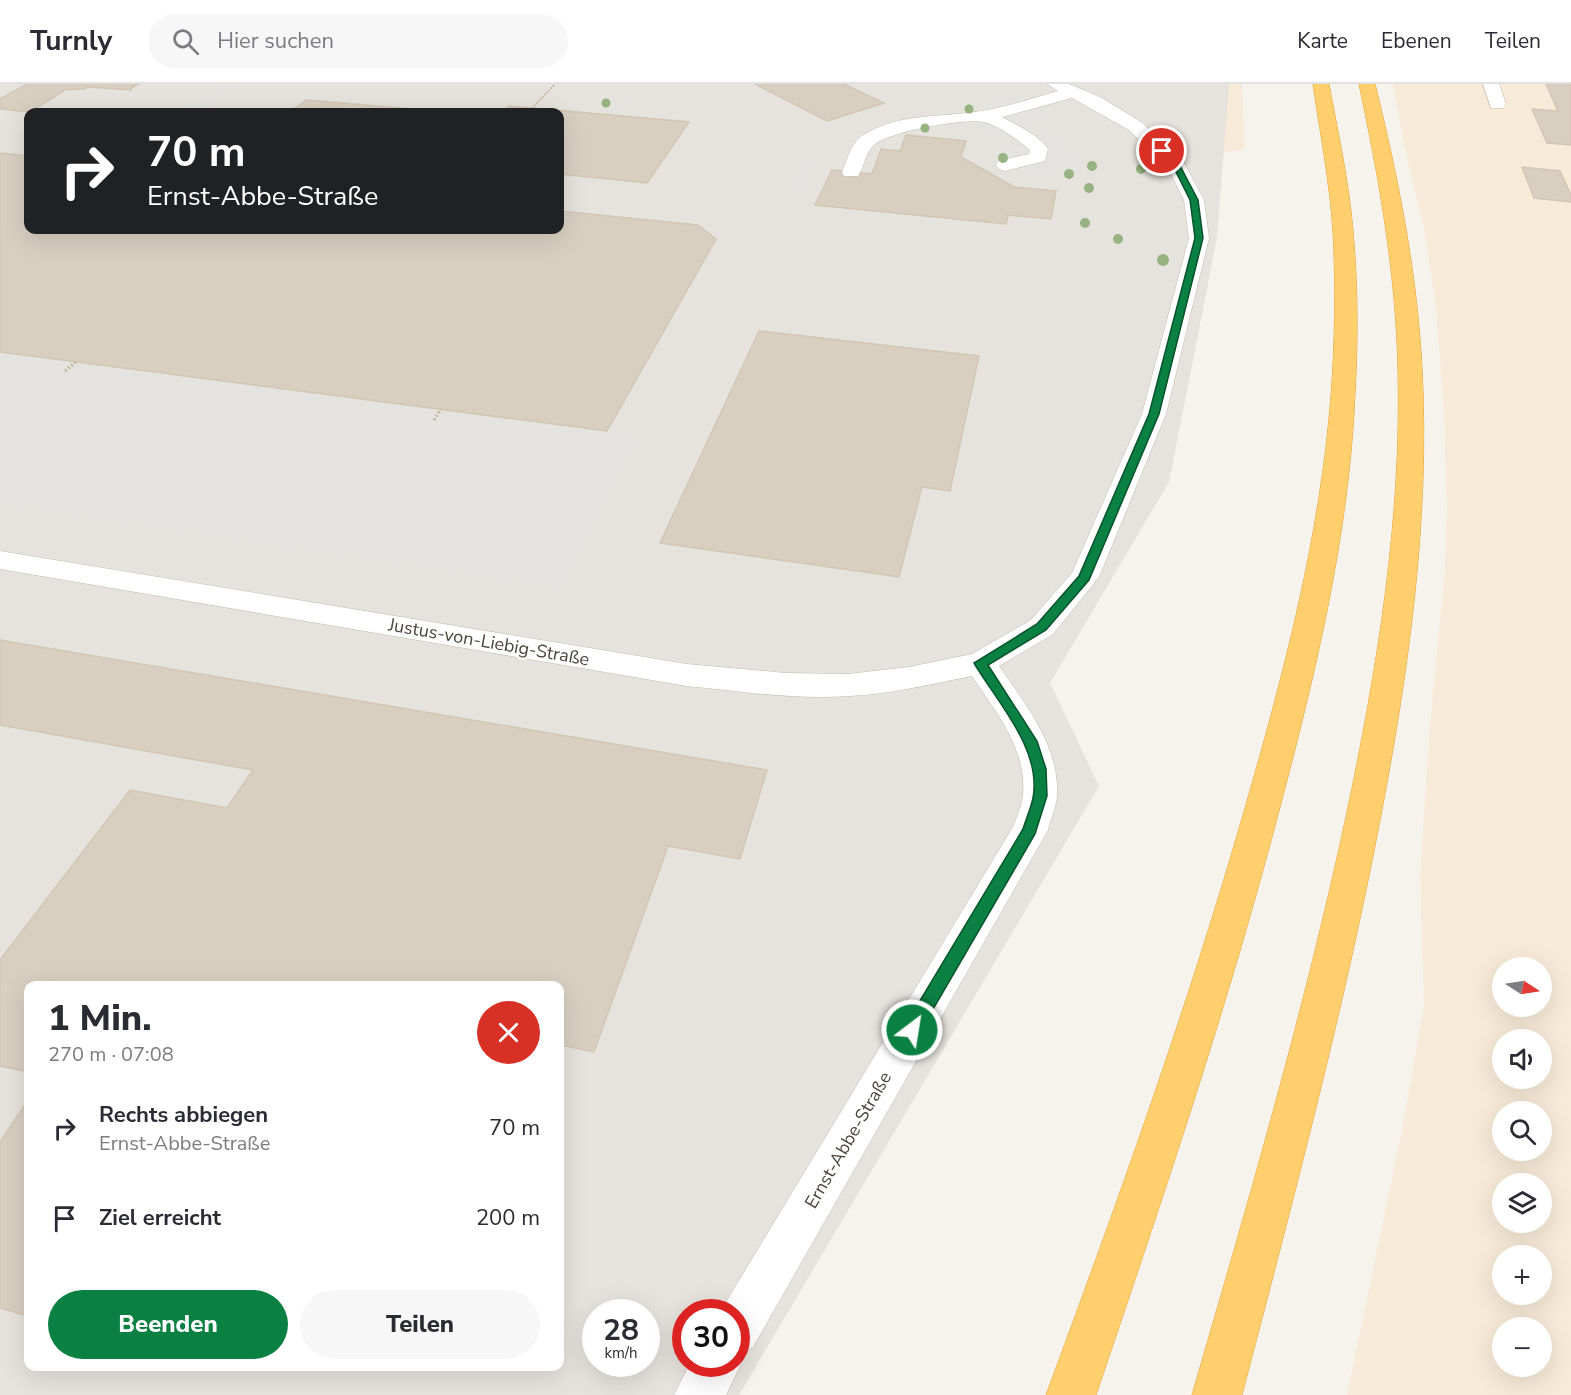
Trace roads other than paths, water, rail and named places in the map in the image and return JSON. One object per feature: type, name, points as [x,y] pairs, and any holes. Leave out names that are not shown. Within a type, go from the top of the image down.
[{"type":"highway","points":[[1071,1395],[1164,1131],[1206,1003],[1290,706],[1323,556],[1333,493],[1343,397],[1345,296],[1343,230],[1321,84]]},
{"type":"highway","points":[[1217,1395],[1303,1080],[1347,901],[1384,709],[1404,557],[1412,409],[1406,303],[1397,225],[1367,84]]},
{"type":"street","points":[[980,663],[1042,627],[1085,577],[1154,414],[1199,238],[1194,200],[1175,163],[1135,126],[1094,101],[1055,84]]},
{"type":"street","points":[[1491,84],[1497,104]]},
{"type":"street","points":[[851,172],[863,145],[877,135],[918,123],[986,116],[1074,92]]},
{"type":"street","points":[[986,116],[1026,137],[1039,149],[1038,157],[1005,165]]},
{"type":"street","name":"Justus-von-Liebig-Straße","points":[[0,560],[687,675],[737,681],[848,685],[909,678],[980,663]]},
{"type":"street","name":"Ernst-Abbe-Straße","points":[[750,1306],[1030,830],[1040,796],[1039,769],[1030,741],[980,663]]},
{"type":"street","points":[[699,1395],[709,1377]]}]
